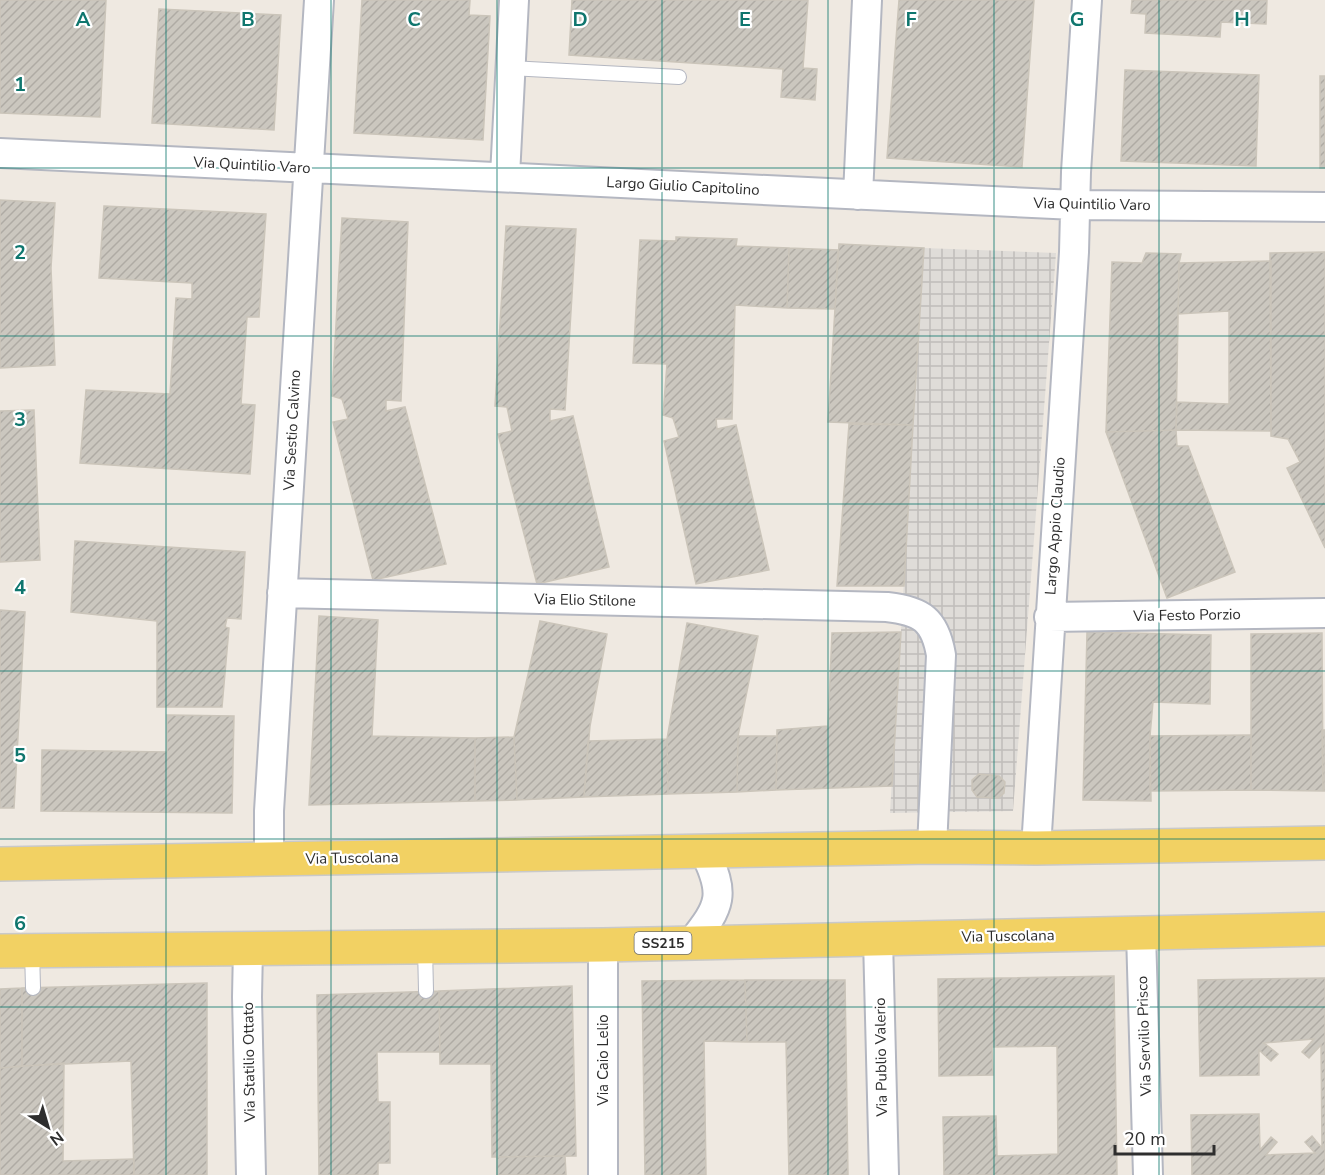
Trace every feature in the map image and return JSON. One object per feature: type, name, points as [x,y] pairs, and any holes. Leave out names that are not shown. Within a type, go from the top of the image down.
[{"type":"main road","name":"Via Tuscolana","points":[[0,864],[932,847],[1035,848],[1325,843]]},
{"type":"main road","name":"Via Tuscolana","points":[[0,951],[603,945],[1325,929]]},
{"type":"street","name":"Via Sestio Calvino","points":[[269,860],[269,811],[319,0]]},
{"type":"street","points":[[505,176],[514,0]]},
{"type":"street","points":[[858,195],[867,0]]},
{"type":"street","name":"Largo Appio Claudio","points":[[1035,848],[1074,252],[1087,0]]},
{"type":"street","name":"Via Quintilio Varo","points":[[0,153],[505,176]]},
{"type":"street","name":"Largo Giulio Capitolino","points":[[505,176],[858,195]]},
{"type":"street","name":"Via Quintilio Varo","points":[[858,195],[1075,205],[1325,207]]},
{"type":"street","name":"Via Elio Stilone","points":[[282,592],[887,607],[915,612],[927,620],[936,631],[941,669],[932,847]]},
{"type":"street","name":"Via Festo Porzio","points":[[1049,617],[1325,613]]},
{"type":"street","points":[[692,942],[708,921],[718,900],[717,878],[704,851]]},
{"type":"street","name":"Via Servilio Prisco","points":[[1141,933],[1148,1175]]},
{"type":"street","name":"Via Publio Valerio","points":[[878,939],[884,1175]]},
{"type":"street","name":"Via Caio Lelio","points":[[603,945],[603,1175]]},
{"type":"street","name":"Via Statilio Ottato","points":[[248,948],[251,1175]]},
{"type":"lane","points":[[510,64],[679,77]]},
{"type":"lane","points":[[425,947],[426,991]]},
{"type":"lane","points":[[32,950],[33,988]]},
{"type":"shaded area","points":[[924,248],[1056,253],[1013,811],[890,813]]},
{"type":"building","points":[[0,0],[106,0],[100,117],[0,113]]},
{"type":"building","points":[[362,0],[470,0],[469,15],[490,16],[483,140],[354,133]]},
{"type":"building","points":[[572,0],[808,0],[803,68],[817,69],[815,100],[781,97],[783,69],[569,55]]},
{"type":"building","points":[[899,0],[1034,0],[1022,167],[887,158]]},
{"type":"building","points":[[1132,0],[1267,0],[1266,24],[1221,22],[1220,37],[1145,33],[1146,14],[1131,13]]},
{"type":"building","points":[[159,9],[281,15],[274,130],[152,123]]},
{"type":"building","points":[[1125,70],[1259,75],[1256,166],[1121,161]]},
{"type":"building","points":[[1320,76],[1325,76],[1325,168],[1320,168]]},
{"type":"building","points":[[0,200],[55,203],[51,268],[55,365],[0,368]]},
{"type":"building","points":[[104,206],[266,214],[259,317],[247,317],[241,404],[255,405],[250,474],[80,463],[86,390],[170,394],[176,298],[192,299],[192,283],[99,278]]},
{"type":"building","points":[[342,218],[408,222],[401,401],[386,400],[386,411],[405,407],[446,564],[373,580],[333,422],[348,419],[342,399],[332,396]]},
{"type":"building","points":[[506,226],[576,229],[565,410],[550,409],[550,421],[573,416],[609,567],[537,584],[498,434],[512,431],[507,407],[495,406]]},
{"type":"building","points":[[676,237],[737,239],[736,246],[789,248],[787,308],[735,305],[732,419],[716,419],[717,429],[736,425],[769,570],[696,584],[664,441],[679,437],[673,418],[663,415],[667,364],[633,363],[640,240],[676,241]]},
{"type":"building","points":[[839,244],[924,248],[913,425],[828,422]]},
{"type":"building","points":[[789,248],[838,250],[835,309],[787,308]]},
{"type":"building","points":[[1325,252],[1325,548],[1287,468],[1300,462],[1288,439],[1271,436],[1270,253]]},
{"type":"building","points":[[1146,253],[1181,254],[1176,430],[1106,432],[1112,262],[1142,263]]},
{"type":"building","points":[[1271,261],[1271,431],[1176,430],[1177,402],[1229,404],[1229,311],[1178,314],[1179,263]]},
{"type":"building","points":[[34,410],[40,560],[0,562],[0,411]]},
{"type":"building","points":[[849,424],[913,425],[904,586],[837,586]]},
{"type":"building","points":[[1176,430],[1177,446],[1188,446],[1235,572],[1167,598],[1106,432]]},
{"type":"building","points":[[75,541],[245,552],[241,619],[227,618],[225,627],[229,628],[222,707],[157,707],[157,621],[71,612]]},
{"type":"building","points":[[0,610],[25,612],[14,808],[0,808]]},
{"type":"building","points":[[319,616],[378,620],[372,736],[475,738],[475,801],[309,805]]},
{"type":"building","points":[[540,621],[607,634],[590,726],[584,797],[517,800],[514,737]]},
{"type":"building","points":[[687,623],[758,636],[738,736],[737,792],[668,794],[667,739]]},
{"type":"building","points":[[901,632],[892,786],[776,790],[777,730],[828,726],[832,633]]},
{"type":"building","points":[[1087,632],[1211,635],[1210,704],[1153,702],[1150,736],[1151,801],[1083,800]]},
{"type":"building","points":[[1322,633],[1323,791],[1251,790],[1251,634]]},
{"type":"building","points":[[167,715],[234,716],[232,813],[41,811],[42,750],[167,752]]},
{"type":"building","points":[[1322,730],[1325,730],[1325,791],[1323,791]]},
{"type":"building","points":[[1251,735],[1251,790],[1150,791],[1150,736]]},
{"type":"building","points":[[738,736],[777,736],[776,790],[737,792]]},
{"type":"building","points":[[514,737],[517,800],[475,801],[475,738]]},
{"type":"building","points":[[667,739],[668,794],[584,797],[588,741]]},
{"type":"building","points":[[979,774],[999,776],[1005,782],[1004,793],[998,798],[977,797],[972,790],[972,780]]},
{"type":"building","points":[[1114,976],[1117,1175],[944,1175],[943,1117],[996,1116],[997,1156],[1058,1154],[1057,1046],[992,1047],[993,1075],[939,1076],[938,979]]},
{"type":"building","points":[[1325,978],[1325,1175],[1192,1175],[1191,1115],[1259,1114],[1260,1150],[1271,1137],[1277,1142],[1266,1155],[1315,1153],[1305,1142],[1312,1136],[1322,1148],[1321,1045],[1309,1058],[1302,1052],[1314,1039],[1264,1043],[1278,1054],[1271,1061],[1259,1050],[1259,1075],[1200,1076],[1198,980]]},
{"type":"building","points":[[745,980],[845,980],[848,1175],[789,1175],[786,1042],[747,1042]]},
{"type":"building","points":[[745,980],[747,1042],[704,1041],[706,1175],[645,1175],[642,981]]},
{"type":"building","points":[[207,983],[207,1175],[134,1175],[131,1061],[22,1066],[22,988]]},
{"type":"building","points":[[572,986],[576,1156],[492,1157],[491,1064],[440,1064],[439,991]]},
{"type":"building","points":[[22,988],[22,1066],[0,1068],[0,989]]},
{"type":"building","points":[[439,991],[440,1052],[377,1052],[378,1102],[390,1102],[390,1163],[378,1163],[378,1175],[319,1175],[317,995]]},
{"type":"building","points":[[64,1063],[63,1161],[134,1159],[134,1175],[0,1175],[0,1068]]},
{"type":"building","points":[[565,1156],[566,1175],[497,1175],[497,1157]]}]
